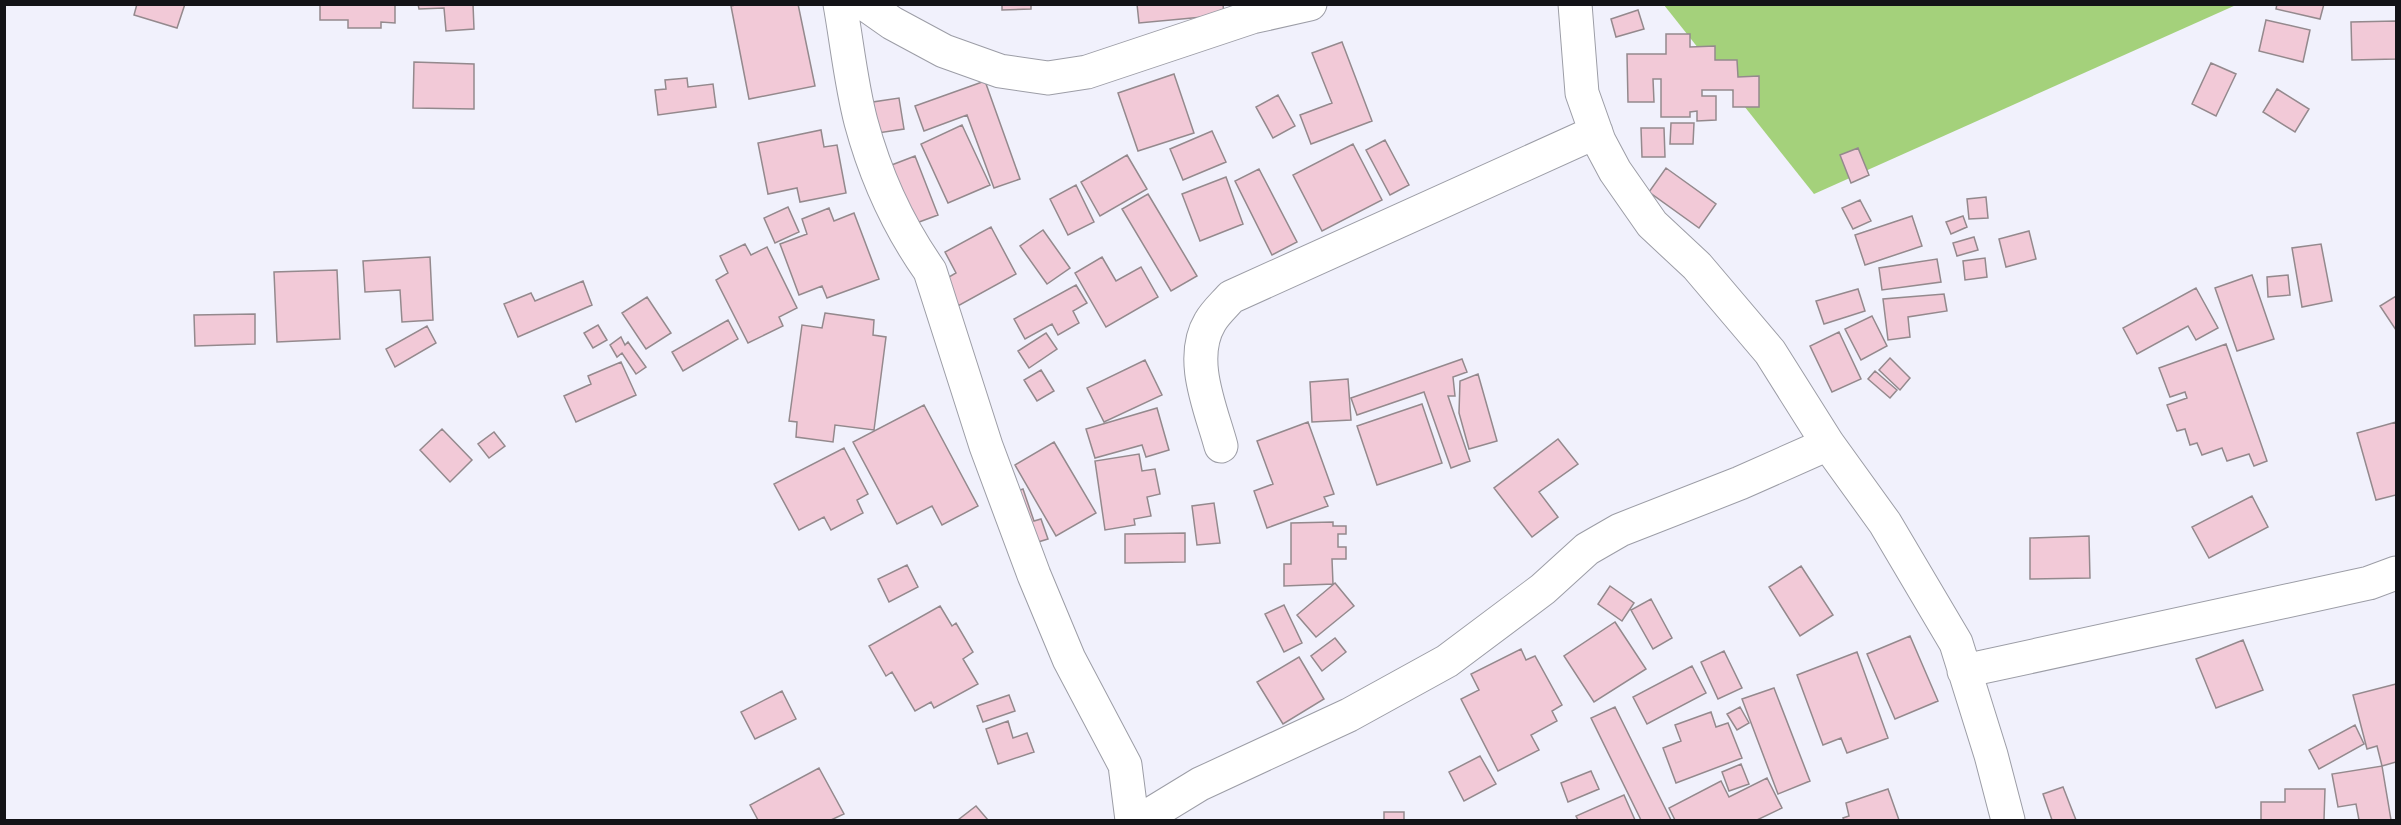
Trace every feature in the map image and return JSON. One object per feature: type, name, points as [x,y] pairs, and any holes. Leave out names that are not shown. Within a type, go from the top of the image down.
[{"type":"street","points":[[840,4],[861,122],[887,194],[914,249],[930,271],[986,446],[1034,575],[1069,659],[1125,765],[1132,820]]},
{"type":"street","points":[[865,4],[892,23],[944,51],[1000,71],[1048,78],[1087,72],[1252,17],[1310,4]]},
{"type":"street","points":[[1575,4],[1582,93],[1596,132],[1615,171],[1652,224],[1697,266],[1770,352],[1828,444],[1885,523],[1956,643],[1991,755],[2008,820]]},
{"type":"street","points":[[1221,446],[1206,392],[1199,354],[1209,323],[1231,297],[1596,132]]},
{"type":"street","points":[[1141,820],[1200,784],[1349,715],[1447,661],[1543,589],[1587,549],[1620,530],[1740,483],[1828,444]]},
{"type":"street","points":[[1964,671],[2369,582],[2397,573]]},
{"type":"green space","points":[[1664,5],[2236,5],[1814,194]]},
{"type":"building","points":[[137,4],[185,4],[177,28],[134,15]]},
{"type":"building","points":[[320,4],[395,4],[395,23],[381,22],[381,28],[348,28],[348,20],[320,20]]},
{"type":"building","points":[[418,4],[473,4],[474,29],[446,31],[444,8],[419,9]]},
{"type":"building","points":[[798,4],[815,86],[749,99],[731,6]]},
{"type":"building","points":[[1002,4],[1031,4],[1031,9],[1002,10]]},
{"type":"building","points":[[1137,4],[1223,4],[1224,15],[1139,23]]},
{"type":"building","points":[[2277,4],[2324,4],[2320,19],[2276,9]]},
{"type":"building","points":[[1638,10],[1644,29],[1616,37],[1611,19]]},
{"type":"building","points":[[2266,20],[2310,30],[2303,62],[2259,51]]},
{"type":"building","points":[[2396,21],[2396,59],[2352,60],[2351,22]]},
{"type":"building","points":[[1666,34],[1690,34],[1690,47],[1715,46],[1715,60],[1737,60],[1738,77],[1759,76],[1759,107],[1733,107],[1733,90],[1702,90],[1702,96],[1716,96],[1716,120],[1697,121],[1697,111],[1690,112],[1690,117],[1661,117],[1661,79],[1653,79],[1654,102],[1628,102],[1627,54],[1666,54]]},
{"type":"building","points":[[1342,42],[1372,121],[1311,144],[1300,115],[1332,103],[1312,53]]},
{"type":"building","points":[[414,62],[474,64],[474,109],[413,108]]},
{"type":"building","points":[[2211,63],[2236,74],[2216,116],[2192,104]]},
{"type":"building","points":[[1174,74],[1194,133],[1138,151],[1118,93]]},
{"type":"building","points":[[687,78],[688,87],[713,84],[716,107],[658,115],[655,90],[666,89],[665,80]]},
{"type":"building","points":[[985,81],[1020,179],[994,188],[967,115],[924,131],[915,106]]},
{"type":"building","points":[[2277,89],[2309,109],[2295,132],[2263,112]]},
{"type":"building","points":[[1278,95],[1295,126],[1273,138],[1256,107]]},
{"type":"building","points":[[899,98],[904,129],[878,133],[873,102]]},
{"type":"building","points":[[1671,123],[1694,123],[1693,144],[1670,144]]},
{"type":"building","points":[[962,125],[990,185],[948,203],[921,144]]},
{"type":"building","points":[[1641,128],[1664,128],[1665,157],[1642,157]]},
{"type":"building","points":[[821,130],[824,147],[837,145],[846,193],[800,202],[797,188],[768,194],[758,143]]},
{"type":"building","points":[[1212,131],[1226,162],[1183,180],[1170,149]]},
{"type":"building","points":[[1385,140],[1409,185],[1390,195],[1366,150]]},
{"type":"building","points":[[1353,144],[1382,200],[1322,231],[1293,175]]},
{"type":"building","points":[[1858,148],[1869,175],[1851,183],[1840,155]]},
{"type":"building","points":[[1127,155],[1147,189],[1100,216],[1081,182]]},
{"type":"building","points":[[915,156],[938,215],[911,225],[889,166]]},
{"type":"building","points":[[1666,168],[1716,204],[1699,228],[1649,192]]},
{"type":"building","points":[[1259,169],[1297,242],[1272,255],[1235,181]]},
{"type":"building","points":[[1226,177],[1243,224],[1200,241],[1182,194]]},
{"type":"building","points":[[1076,185],[1094,222],[1068,235],[1050,199]]},
{"type":"building","points":[[1148,194],[1197,276],[1171,291],[1122,209]]},
{"type":"building","points":[[1986,197],[1988,218],[1969,219],[1967,199]]},
{"type":"building","points":[[1860,200],[1871,221],[1853,229],[1842,208]]},
{"type":"building","points":[[788,207],[799,232],[775,243],[764,218]]},
{"type":"building","points":[[829,208],[834,221],[854,213],[879,279],[827,298],[822,286],[799,295],[780,244],[807,234],[802,219]]},
{"type":"building","points":[[1912,216],[1922,246],[1865,265],[1855,235]]},
{"type":"building","points":[[1963,216],[1967,227],[1951,234],[1946,222]]},
{"type":"building","points":[[991,227],[1016,274],[956,307],[942,281],[956,273],[945,252]]},
{"type":"building","points":[[1043,230],[1070,268],[1047,284],[1020,246]]},
{"type":"building","points":[[2029,231],[2036,259],[2006,267],[1999,239]]},
{"type":"building","points":[[1974,237],[1978,250],[1957,256],[1953,243]]},
{"type":"building","points":[[745,244],[751,255],[767,247],[797,308],[779,317],[783,326],[748,343],[716,280],[728,273],[720,256]]},
{"type":"building","points":[[2321,244],[2332,301],[2302,307],[2292,248]]},
{"type":"building","points":[[430,257],[433,320],[402,322],[400,290],[365,292],[363,261]]},
{"type":"building","points":[[1102,257],[1116,281],[1141,267],[1158,297],[1106,327],[1075,273]]},
{"type":"building","points":[[1985,258],[1987,277],[1965,280],[1963,261]]},
{"type":"building","points":[[1937,259],[1941,282],[1882,290],[1879,268]]},
{"type":"building","points":[[337,270],[340,339],[277,342],[274,272]]},
{"type":"building","points":[[2252,275],[2274,339],[2237,351],[2215,288]]},
{"type":"building","points":[[2288,275],[2290,295],[2268,297],[2267,277]]},
{"type":"building","points":[[583,281],[592,305],[518,337],[504,304],[531,293],[535,301]]},
{"type":"building","points":[[1076,285],[1087,303],[1073,311],[1079,323],[1058,335],[1052,324],[1025,339],[1014,319]]},
{"type":"building","points":[[2196,288],[2218,328],[2196,340],[2188,326],[2137,354],[2123,328]]},
{"type":"building","points":[[1858,289],[1865,311],[1824,324],[1816,301]]},
{"type":"building","points":[[1944,294],[1947,311],[1908,317],[1910,337],[1888,340],[1883,299]]},
{"type":"building","points":[[2396,296],[2396,330],[2380,306]]},
{"type":"building","points":[[647,297],[671,333],[646,349],[622,313]]},
{"type":"building","points":[[825,313],[874,320],[873,335],[886,337],[874,430],[835,425],[833,442],[796,437],[797,422],[789,421],[802,325],[822,328]]},
{"type":"building","points":[[255,314],[255,344],[195,346],[194,315]]},
{"type":"building","points":[[1872,316],[1887,346],[1861,360],[1845,329]]},
{"type":"building","points":[[728,320],[738,339],[683,371],[672,352]]},
{"type":"building","points":[[598,325],[607,340],[593,348],[584,333]]},
{"type":"building","points":[[427,326],[436,343],[395,367],[386,349]]},
{"type":"building","points":[[1839,332],[1861,379],[1832,392],[1810,346]]},
{"type":"building","points":[[1046,333],[1057,349],[1029,368],[1018,351]]},
{"type":"building","points":[[621,337],[625,345],[628,342],[646,367],[636,374],[622,353],[617,357],[610,345]]},
{"type":"building","points":[[2226,344],[2267,461],[2254,466],[2249,454],[2227,461],[2222,448],[2202,455],[2197,443],[2190,445],[2185,429],[2177,431],[2167,405],[2187,398],[2185,392],[2170,397],[2159,368]]},
{"type":"building","points":[[1890,358],[1910,378],[1900,390],[1879,370]]},
{"type":"building","points":[[1462,359],[1467,372],[1453,377],[1455,396],[1448,396],[1470,461],[1451,468],[1424,392],[1357,415],[1351,398]]},
{"type":"building","points":[[1145,360],[1162,395],[1104,422],[1087,388]]},
{"type":"building","points":[[621,362],[636,395],[576,422],[564,396],[591,384],[588,376]]},
{"type":"building","points":[[1041,370],[1054,391],[1037,401],[1024,380]]},
{"type":"building","points":[[1875,371],[1897,390],[1890,398],[1868,379]]},
{"type":"building","points":[[1478,374],[1497,441],[1469,449],[1459,413],[1460,381]]},
{"type":"building","points":[[1348,379],[1351,420],[1312,422],[1310,382]]},
{"type":"building","points":[[1422,404],[1442,463],[1377,485],[1357,426]]},
{"type":"building","points":[[924,405],[978,506],[942,525],[932,506],[897,524],[853,442]]},
{"type":"building","points":[[1157,408],[1169,450],[1146,457],[1142,445],[1095,458],[1086,429]]},
{"type":"building","points":[[1308,422],[1334,494],[1324,497],[1328,506],[1267,528],[1254,491],[1273,484],[1257,441]]},
{"type":"building","points":[[2396,422],[2396,495],[2376,500],[2357,433]]},
{"type":"building","points":[[442,429],[472,460],[450,482],[420,450]]},
{"type":"building","points":[[494,432],[505,446],[489,458],[478,444]]},
{"type":"building","points":[[1558,439],[1578,464],[1539,492],[1558,517],[1532,537],[1494,488]]},
{"type":"building","points":[[1054,442],[1096,513],[1056,536],[1015,465]]},
{"type":"building","points":[[844,448],[868,494],[857,500],[863,513],[831,530],[824,517],[799,530],[774,484]]},
{"type":"building","points":[[1139,454],[1142,471],[1155,469],[1160,494],[1147,497],[1151,516],[1134,519],[1135,525],[1105,530],[1095,461]]},
{"type":"building","points":[[1023,489],[1034,521],[1041,519],[1048,539],[1038,542],[1009,494]]},
{"type":"building","points":[[2252,496],[2268,527],[2209,558],[2192,527]]},
{"type":"building","points":[[1214,503],[1220,543],[1197,545],[1192,506]]},
{"type":"building","points":[[1333,522],[1333,526],[1346,526],[1346,534],[1338,534],[1338,547],[1346,547],[1346,559],[1332,559],[1333,584],[1284,586],[1284,564],[1291,564],[1291,523]]},
{"type":"building","points":[[1185,533],[1185,562],[1125,563],[1125,534]]},
{"type":"building","points":[[2089,536],[2090,578],[2030,579],[2030,538]]},
{"type":"building","points":[[907,565],[918,587],[889,602],[878,579]]},
{"type":"building","points":[[1801,566],[1833,615],[1800,636],[1769,587]]},
{"type":"building","points":[[1335,583],[1354,606],[1316,637],[1297,615]]},
{"type":"building","points":[[1610,586],[1634,603],[1622,621],[1598,604]]},
{"type":"building","points":[[1651,599],[1672,638],[1653,649],[1631,610]]},
{"type":"building","points":[[1284,605],[1302,643],[1284,652],[1265,614]]},
{"type":"building","points":[[940,606],[952,626],[956,623],[973,652],[963,659],[978,684],[934,708],[931,702],[915,711],[892,672],[886,676],[869,646]]},
{"type":"building","points":[[1615,622],[1646,669],[1594,702],[1564,656]]},
{"type":"building","points":[[1910,636],[1938,701],[1895,719],[1867,654]]},
{"type":"building","points":[[1335,638],[1346,652],[1322,671],[1311,656]]},
{"type":"building","points":[[2243,640],[2263,690],[2216,708],[2196,659]]},
{"type":"building","points":[[1521,649],[1526,660],[1535,656],[1562,705],[1552,711],[1557,721],[1531,735],[1539,750],[1498,771],[1461,699],[1479,690],[1471,674]]},
{"type":"building","points":[[1724,651],[1742,688],[1718,699],[1701,662]]},
{"type":"building","points":[[1857,652],[1888,738],[1847,753],[1841,738],[1823,745],[1797,675]]},
{"type":"building","points":[[1299,657],[1324,699],[1283,724],[1257,682]]},
{"type":"building","points":[[1692,666],[1706,693],[1647,724],[1633,697]]},
{"type":"building","points":[[2396,684],[2396,762],[2382,766],[2377,746],[2367,749],[2353,695]]},
{"type":"building","points":[[1774,688],[1810,781],[1778,794],[1742,699]]},
{"type":"building","points":[[782,691],[796,719],[755,739],[741,712]]},
{"type":"building","points":[[1009,695],[1015,711],[983,722],[977,706]]},
{"type":"building","points":[[1615,707],[1671,820],[1641,820],[1591,718]]},
{"type":"building","points":[[1740,707],[1749,723],[1737,730],[1727,714]]},
{"type":"building","points":[[1711,712],[1716,727],[1728,723],[1742,758],[1676,783],[1663,748],[1681,741],[1675,725]]},
{"type":"building","points":[[1008,721],[1013,738],[1027,733],[1034,752],[998,764],[986,729]]},
{"type":"building","points":[[2355,725],[2364,744],[2319,769],[2309,750]]},
{"type":"building","points":[[1480,756],[1496,784],[1464,801],[1449,772]]},
{"type":"building","points":[[1741,764],[1749,784],[1729,791],[1722,772]]},
{"type":"building","points":[[2382,766],[2391,820],[2359,820],[2356,804],[2338,807],[2332,774]]},
{"type":"building","points":[[819,768],[844,814],[831,820],[758,820],[750,805]]},
{"type":"building","points":[[1591,771],[1599,789],[1568,802],[1561,783]]},
{"type":"building","points":[[1767,778],[1782,808],[1757,820],[1675,820],[1669,808],[1721,781],[1729,797]]},
{"type":"building","points":[[2063,787],[2076,820],[2052,820],[2043,794]]},
{"type":"building","points":[[1888,789],[1899,820],[1844,820],[1843,818],[1849,816],[1846,803]]},
{"type":"building","points":[[2285,789],[2325,789],[2324,820],[2261,820],[2261,802],[2285,802]]},
{"type":"building","points":[[1624,795],[1635,820],[1578,820],[1576,816]]},
{"type":"building","points":[[976,806],[988,820],[958,820]]},
{"type":"building","points":[[1384,812],[1404,812],[1404,820],[1384,820]]}]
